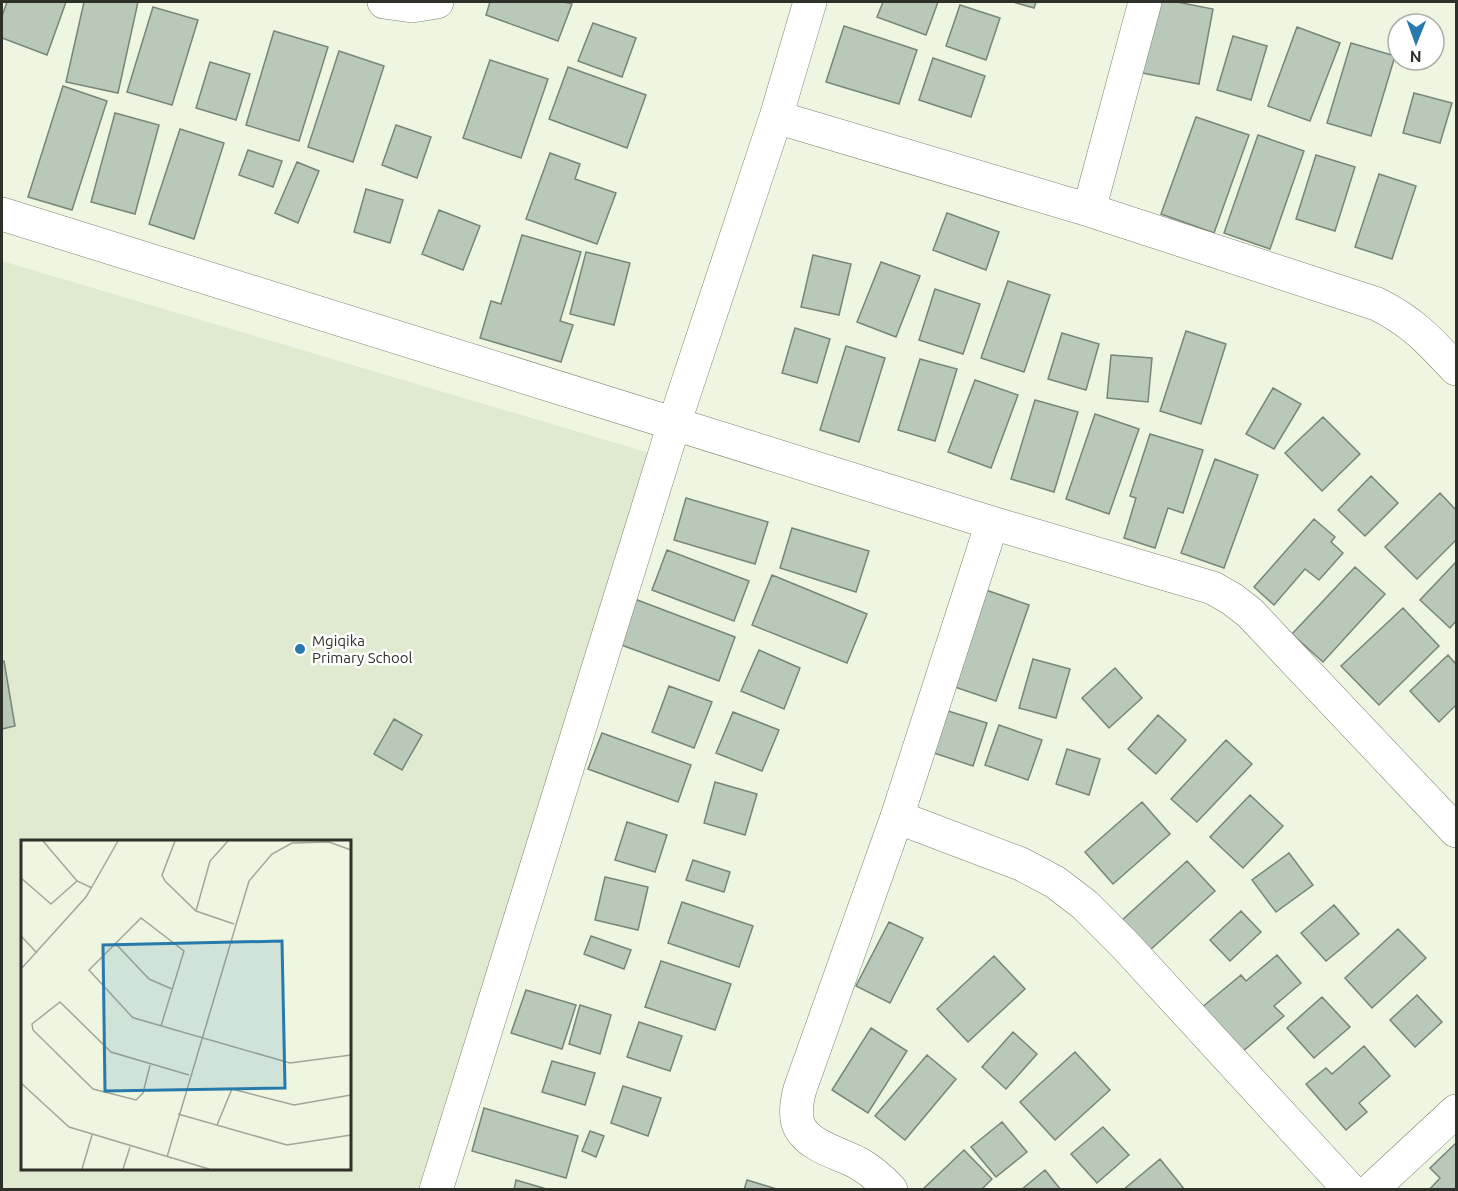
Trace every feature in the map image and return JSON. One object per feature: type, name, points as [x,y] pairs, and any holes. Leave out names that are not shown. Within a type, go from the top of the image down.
[{"type":"street","points":[[384,2],[412,6],[437,2]]},
{"type":"street","points":[[436,1190],[674,424],[777,117],[810,2]]},
{"type":"street","points":[[1089,210],[1145,2]]},
{"type":"street","points":[[777,117],[1089,210],[1377,304],[1400,316],[1419,330],[1456,369]]},
{"type":"street","points":[[2,214],[992,523],[1213,588],[1250,613],[1456,831]]},
{"type":"street","points":[[891,1190],[878,1177],[858,1164],[808,1138],[799,1125],[796,1106],[800,1089],[897,817],[992,523]]},
{"type":"street","points":[[897,817],[1021,864],[1055,882],[1084,905],[1125,945],[1350,1190]]},
{"type":"street","points":[[1371,1190],[1456,1111]]},
{"type":"shaded area","name":"Mgiqika Primary School","points":[[2,261],[663,457],[420,1189],[2,1189]]},
{"type":"building","points":[[7,2],[66,2],[47,55],[2,38],[2,16]]},
{"type":"building","points":[[84,2],[138,2],[118,93],[66,82]]},
{"type":"building","points":[[490,2],[564,2],[572,4],[558,41],[486,15]]},
{"type":"building","points":[[883,2],[938,2],[926,35],[877,17]]},
{"type":"building","points":[[1013,2],[1036,2],[1034,8]]},
{"type":"building","points":[[1156,2],[1177,2],[1213,9],[1199,84],[1142,73]]},
{"type":"building","points":[[960,5],[1000,18],[986,60],[946,46]]},
{"type":"building","points":[[153,7],[198,20],[172,105],[127,92]]},
{"type":"building","points":[[593,23],[636,38],[622,77],[578,61]]},
{"type":"building","points":[[844,26],[917,50],[899,104],[826,82]]},
{"type":"building","points":[[1297,27],[1340,43],[1310,121],[1268,106]]},
{"type":"building","points":[[274,31],[328,47],[299,141],[246,125]]},
{"type":"building","points":[[1233,36],[1267,46],[1251,100],[1217,90]]},
{"type":"building","points":[[1351,43],[1386,53],[1386,72],[1390,72],[1371,136],[1327,123]]},
{"type":"building","points":[[339,51],[384,66],[353,162],[308,147]]},
{"type":"building","points":[[933,58],[985,76],[971,117],[919,100]]},
{"type":"building","points":[[490,60],[548,79],[521,158],[463,138]]},
{"type":"building","points":[[210,62],[250,74],[236,120],[196,108]]},
{"type":"building","points":[[568,67],[646,95],[627,148],[549,119]]},
{"type":"building","points":[[63,86],[107,101],[72,210],[28,197]]},
{"type":"building","points":[[1414,93],[1452,103],[1440,143],[1403,133]]},
{"type":"building","points":[[115,113],[159,125],[135,214],[91,202]]},
{"type":"building","points":[[1196,117],[1249,135],[1214,233],[1161,214]]},
{"type":"building","points":[[396,125],[431,137],[417,178],[382,165]]},
{"type":"building","points":[[180,129],[224,143],[194,239],[149,224]]},
{"type":"building","points":[[1258,135],[1304,151],[1270,249],[1224,233]]},
{"type":"building","points":[[248,150],[282,161],[273,187],[239,175]]},
{"type":"building","points":[[550,153],[580,164],[575,179],[616,193],[597,244],[526,219]]},
{"type":"building","points":[[1316,155],[1355,167],[1335,231],[1296,219]]},
{"type":"building","points":[[297,162],[319,171],[298,223],[275,213]]},
{"type":"building","points":[[1379,174],[1416,186],[1392,259],[1355,247]]},
{"type":"building","points":[[366,189],[403,200],[390,243],[354,232]]},
{"type":"building","points":[[439,210],[480,226],[463,270],[422,254]]},
{"type":"building","points":[[947,213],[999,232],[986,270],[933,250]]},
{"type":"building","points":[[522,235],[581,252],[560,321],[573,325],[561,362],[480,338],[491,301],[501,304]]},
{"type":"building","points":[[586,252],[630,263],[614,325],[570,314]]},
{"type":"building","points":[[813,255],[851,264],[839,315],[801,307]]},
{"type":"building","points":[[881,262],[920,276],[896,337],[857,322]]},
{"type":"building","points":[[1008,281],[1050,295],[1024,372],[981,358]]},
{"type":"building","points":[[935,289],[980,304],[963,354],[919,340]]},
{"type":"building","points":[[795,328],[830,339],[817,383],[782,373]]},
{"type":"building","points":[[1186,331],[1226,344],[1201,424],[1160,411]]},
{"type":"building","points":[[1062,333],[1099,344],[1086,390],[1048,379]]},
{"type":"building","points":[[846,346],[885,358],[859,442],[820,430]]},
{"type":"building","points":[[1111,355],[1152,358],[1148,402],[1107,398]]},
{"type":"building","points":[[920,359],[957,369],[935,441],[898,430]]},
{"type":"building","points":[[975,380],[1018,395],[991,468],[948,452]]},
{"type":"building","points":[[1273,388],[1301,404],[1274,449],[1246,434]]},
{"type":"building","points":[[1035,400],[1078,412],[1054,492],[1011,479]]},
{"type":"building","points":[[1095,414],[1139,429],[1109,514],[1066,499]]},
{"type":"building","points":[[1323,417],[1360,454],[1322,491],[1285,453]]},
{"type":"building","points":[[1150,434],[1203,450],[1183,513],[1168,508],[1155,548],[1124,538],[1136,498],[1130,496]]},
{"type":"building","points":[[1215,459],[1258,475],[1224,568],[1181,553]]},
{"type":"building","points":[[1371,476],[1398,503],[1365,536],[1338,510]]},
{"type":"building","points":[[1440,493],[1456,510],[1456,540],[1417,579],[1385,547]]},
{"type":"building","points":[[686,498],[768,522],[755,564],[674,540]]},
{"type":"building","points":[[1314,519],[1335,537],[1331,542],[1343,553],[1319,580],[1305,569],[1274,605],[1254,587]]},
{"type":"building","points":[[792,528],[869,551],[856,592],[780,568]]},
{"type":"building","points":[[667,550],[749,581],[734,621],[652,590]]},
{"type":"building","points":[[1455,563],[1456,621],[1450,628],[1420,600]]},
{"type":"building","points":[[1355,567],[1385,594],[1323,662],[1292,634]]},
{"type":"building","points":[[772,575],[867,614],[847,663],[752,625]]},
{"type":"building","points":[[986,590],[1029,605],[996,701],[952,686]]},
{"type":"building","points":[[632,598],[735,637],[719,681],[616,643]]},
{"type":"building","points":[[1403,608],[1439,646],[1379,705],[1341,666]]},
{"type":"building","points":[[759,650],[800,668],[784,709],[741,691]]},
{"type":"building","points":[[1448,655],[1456,664],[1456,705],[1439,722],[1410,691]]},
{"type":"building","points":[[1033,659],[1070,669],[1056,718],[1019,708]]},
{"type":"building","points":[[4,661],[15,726],[2,729],[2,662]]},
{"type":"building","points":[[1115,668],[1142,698],[1109,728],[1082,698]]},
{"type":"building","points":[[669,686],[712,702],[694,748],[652,732]]},
{"type":"building","points":[[948,711],[987,723],[973,766],[934,753]]},
{"type":"building","points":[[733,712],[779,730],[762,771],[716,753]]},
{"type":"building","points":[[1158,715],[1186,740],[1156,774],[1128,749]]},
{"type":"building","points":[[394,719],[422,735],[402,770],[374,754]]},
{"type":"building","points":[[999,725],[1042,740],[1028,780],[985,765]]},
{"type":"building","points":[[602,733],[691,765],[678,802],[588,769]]},
{"type":"building","points":[[1226,740],[1252,764],[1197,822],[1171,799]]},
{"type":"building","points":[[1067,749],[1100,759],[1089,795],[1056,784]]},
{"type":"building","points":[[715,782],[757,794],[745,835],[704,823]]},
{"type":"building","points":[[1250,795],[1283,826],[1243,868],[1210,837]]},
{"type":"building","points":[[1142,802],[1170,834],[1113,884],[1085,852]]},
{"type":"building","points":[[627,822],[667,835],[655,872],[615,860]]},
{"type":"building","points":[[1289,853],[1313,885],[1276,912],[1252,880]]},
{"type":"building","points":[[693,860],[730,872],[724,892],[686,880]]},
{"type":"building","points":[[1187,861],[1215,891],[1149,951],[1121,921]]},
{"type":"building","points":[[605,877],[648,887],[638,930],[595,920]]},
{"type":"building","points":[[682,902],[753,926],[739,967],[668,943]]},
{"type":"building","points":[[1334,905],[1359,934],[1326,961],[1301,933]]},
{"type":"building","points":[[1241,911],[1261,932],[1230,961],[1210,940]]},
{"type":"building","points":[[889,922],[923,938],[890,1003],[856,986]]},
{"type":"building","points":[[1398,929],[1426,958],[1372,1008],[1345,978]]},
{"type":"building","points":[[591,936],[631,950],[624,969],[584,954]]},
{"type":"building","points":[[1277,955],[1301,983],[1274,1006],[1284,1016],[1234,1059],[1195,1013],[1241,975],[1246,981]]},
{"type":"building","points":[[994,956],[1025,989],[968,1042],[937,1009]]},
{"type":"building","points":[[661,961],[731,984],[715,1030],[645,1007]]},
{"type":"building","points":[[526,990],[576,1005],[562,1049],[511,1033]]},
{"type":"building","points":[[1417,995],[1442,1022],[1415,1047],[1390,1020]]},
{"type":"building","points":[[1322,997],[1350,1027],[1314,1058],[1287,1028]]},
{"type":"building","points":[[580,1005],[611,1015],[600,1054],[569,1044]]},
{"type":"building","points":[[639,1022],[682,1036],[670,1071],[627,1057]]},
{"type":"building","points":[[871,1028],[907,1051],[868,1113],[832,1090]]},
{"type":"building","points":[[1013,1032],[1037,1054],[1006,1089],[982,1067]]},
{"type":"building","points":[[1364,1046],[1390,1076],[1359,1103],[1367,1112],[1346,1130],[1306,1084],[1326,1068],[1332,1074]]},
{"type":"building","points":[[1075,1052],[1110,1090],[1055,1140],[1020,1102]]},
{"type":"building","points":[[927,1055],[956,1079],[905,1140],[875,1116]]},
{"type":"building","points":[[552,1061],[595,1073],[585,1105],[542,1092]]},
{"type":"building","points":[[623,1086],[661,1098],[648,1136],[611,1123]]},
{"type":"building","points":[[484,1108],[578,1136],[566,1178],[472,1151]]},
{"type":"building","points":[[1002,1122],[1027,1152],[996,1177],[971,1147]]},
{"type":"building","points":[[1103,1127],[1129,1155],[1097,1183],[1071,1154]]},
{"type":"building","points":[[590,1131],[604,1136],[596,1157],[582,1151]]},
{"type":"building","points":[[1456,1143],[1456,1190],[1429,1190],[1440,1178],[1430,1168]]},
{"type":"building","points":[[964,1150],[992,1179],[981,1190],[922,1190]]},
{"type":"building","points":[[1160,1159],[1185,1190],[1123,1190]]},
{"type":"building","points":[[1045,1170],[1061,1190],[1021,1190]]},
{"type":"building","points":[[516,1180],[550,1190],[514,1190]]},
{"type":"building","points":[[747,1180],[780,1190],[744,1190]]},
{"type":"place","name":"Mgiqika Primary School","points":[[300,649]]}]
